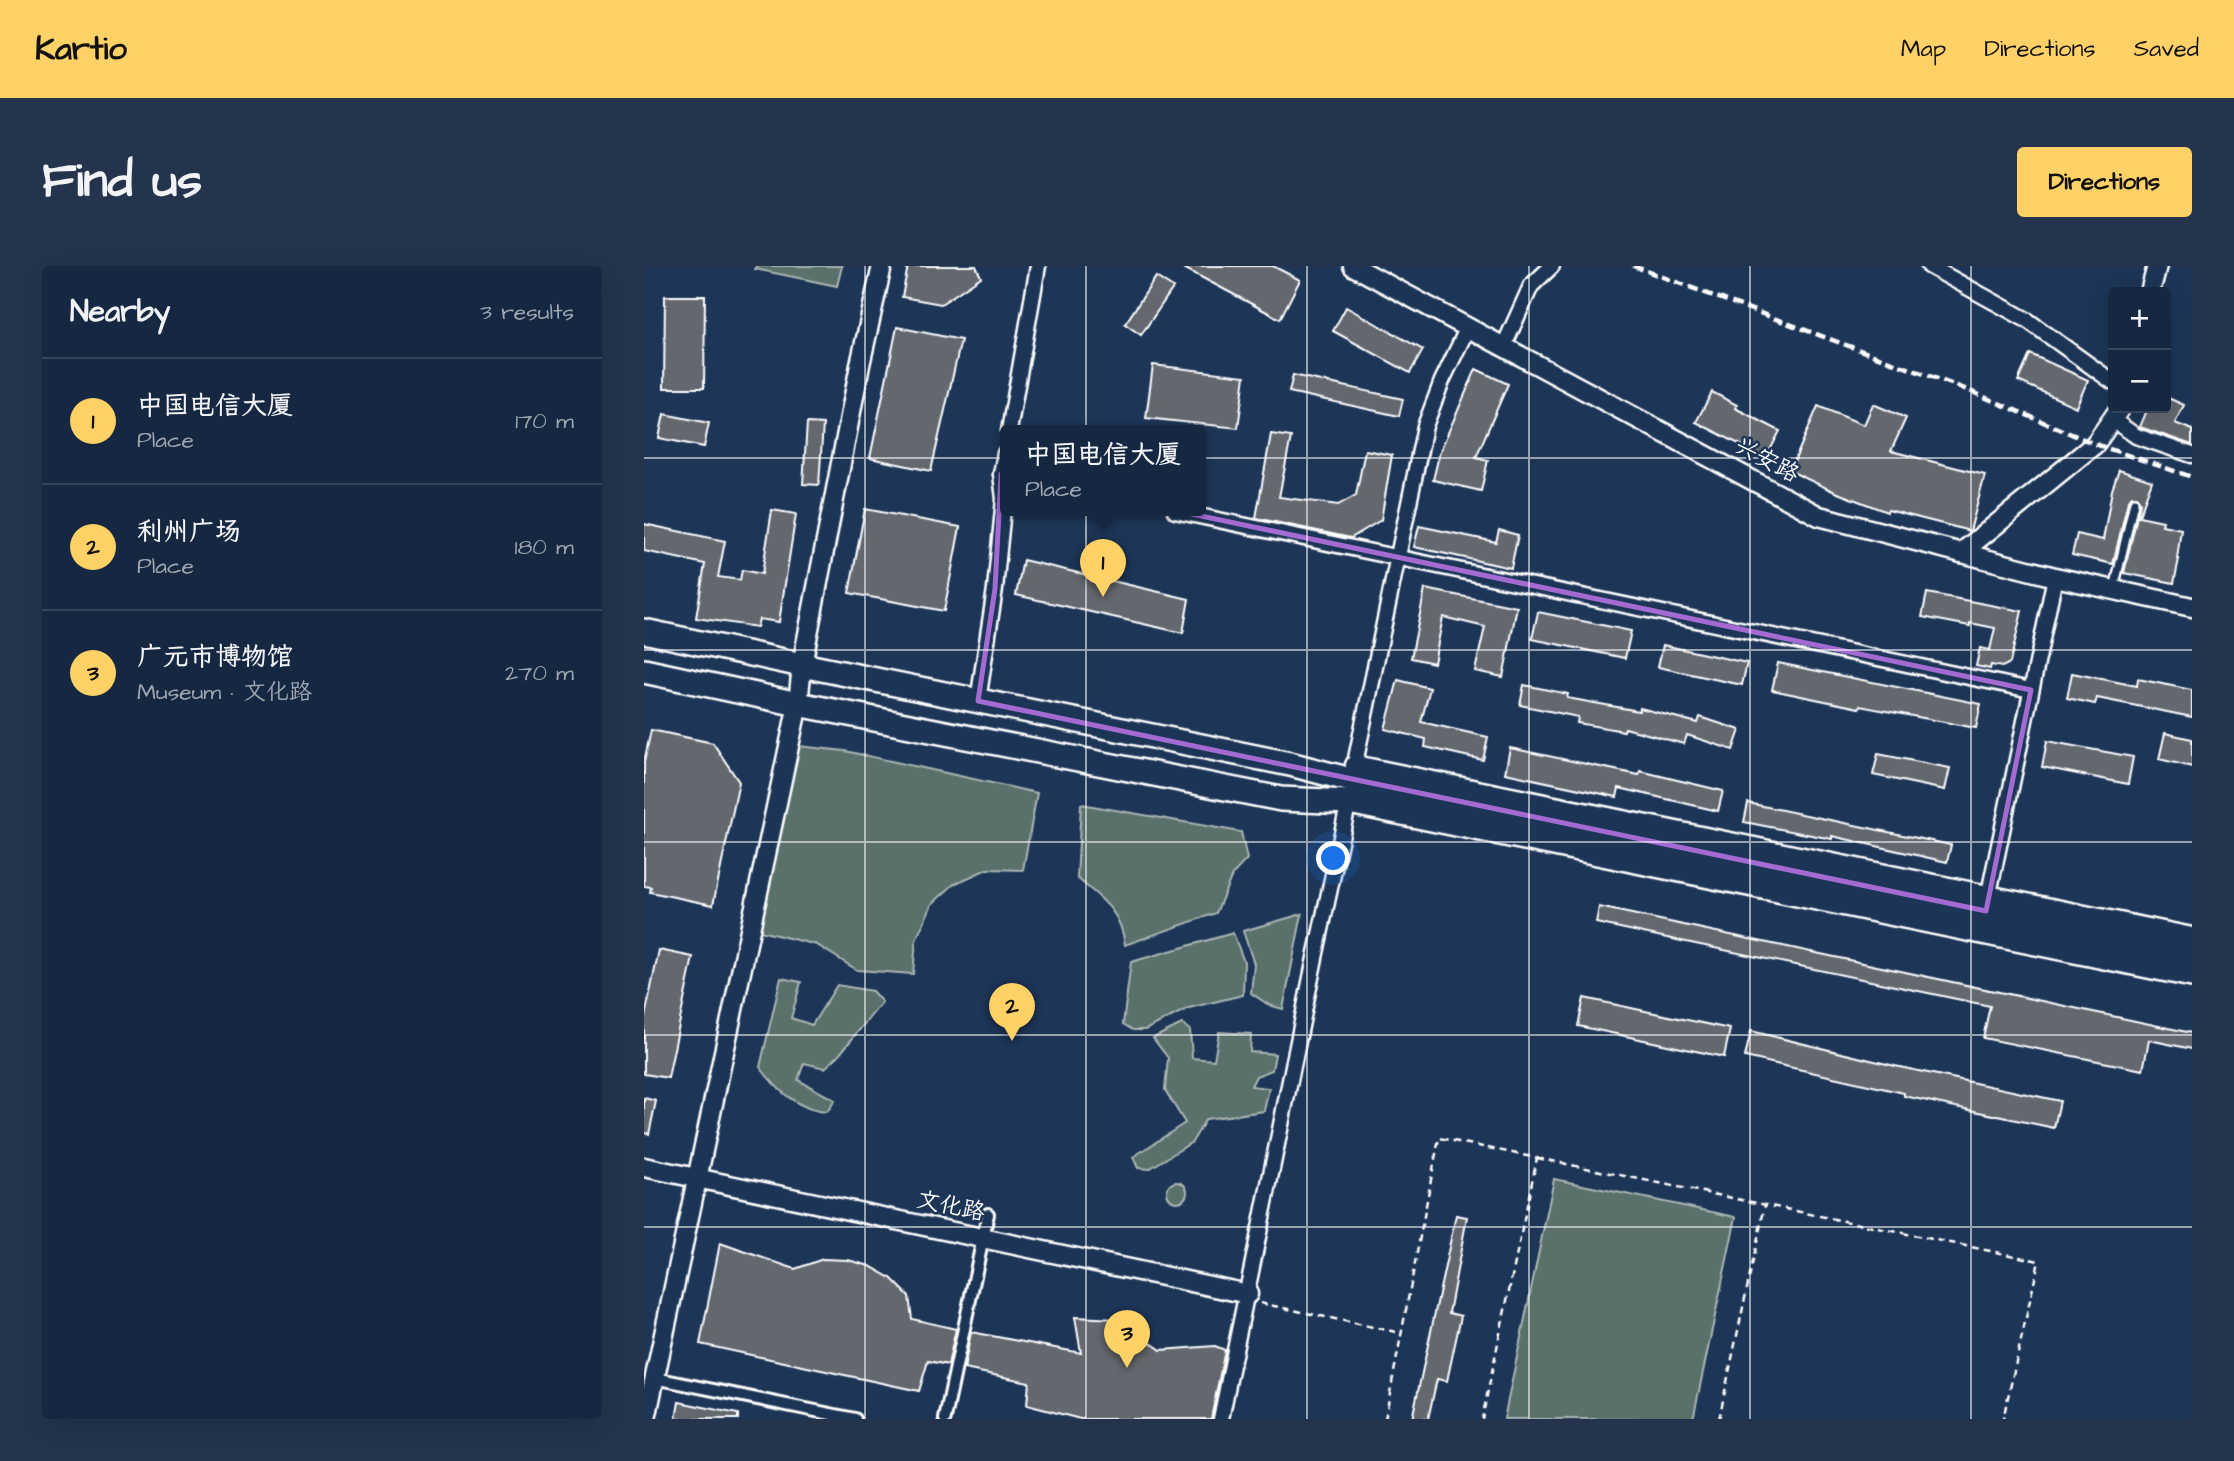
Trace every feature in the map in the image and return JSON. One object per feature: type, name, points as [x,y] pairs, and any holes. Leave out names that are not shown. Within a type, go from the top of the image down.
[{"type":"highway","points":[[644,631],[802,666],[1290,764],[1352,782],[2192,953]]},
{"type":"highway","points":[[644,671],[1281,799],[1352,782]]},
{"type":"highway","points":[[1985,913],[2192,975]]},
{"type":"street","points":[[646,1419],[798,704],[802,666],[860,365],[882,266]]},
{"type":"street","points":[[1010,425],[1038,266]]},
{"type":"street","name":"兴安路","points":[[1353,266],[1819,516],[2055,577],[2192,607]]},
{"type":"street","points":[[1503,348],[1531,286],[1552,266]]},
{"type":"street","points":[[1929,266],[2027,320],[2108,378]]},
{"type":"street","points":[[2151,287],[2157,266]]},
{"type":"street","points":[[1221,1419],[1425,426],[1442,381],[1467,328]]},
{"type":"street","points":[[1961,553],[2095,444],[2116,414],[2136,436],[2192,455]]},
{"type":"street","points":[[978,701],[1003,516]]},
{"type":"street","points":[[1198,516],[2031,690]]},
{"type":"street","points":[[2055,577],[1985,913],[2192,937]]},
{"type":"street","name":"文化路","points":[[644,1167],[1247,1297]]},
{"type":"street","points":[[945,1419],[988,1214]]},
{"type":"street","points":[[655,1378],[855,1419]]},
{"type":"lane","points":[[2113,590],[2134,502]]},
{"type":"path","points":[[1385,1419],[1439,1138],[2039,1261],[2003,1419]]},
{"type":"path","points":[[1482,1419],[1537,1158]]},
{"type":"path","points":[[1719,1419],[1765,1205]]},
{"type":"path","points":[[1247,1297],[1401,1333]]},
{"type":"highlighted area","points":[[1001,474],[2031,690],[1986,911],[978,701],[995,589]]},
{"type":"green space","points":[[756,266],[842,266],[837,286],[755,269]]},
{"type":"green space","points":[[798,746],[845,751],[1037,793],[1023,870],[987,869],[954,884],[932,904],[916,940],[913,974],[857,970],[817,945],[760,931]]},
{"type":"green space","points":[[1081,804],[1241,832],[1247,859],[1232,875],[1216,913],[1125,945],[1115,914],[1077,878]]},
{"type":"green space","points":[[1302,914],[1283,1009],[1269,1005],[1251,993],[1254,964],[1243,931]]},
{"type":"green space","points":[[1233,933],[1244,962],[1243,995],[1189,1008],[1145,1030],[1133,1030],[1123,1024],[1131,962]]},
{"type":"green space","points":[[781,978],[801,982],[791,1018],[812,1025],[837,985],[872,991],[882,1002],[825,1068],[804,1063],[798,1080],[835,1100],[827,1112],[807,1107],[789,1097],[760,1067]]},
{"type":"green space","points":[[1182,1024],[1190,1030],[1192,1058],[1214,1060],[1219,1032],[1251,1034],[1250,1052],[1275,1054],[1272,1070],[1256,1076],[1251,1086],[1269,1088],[1264,1111],[1206,1119],[1192,1142],[1149,1169],[1138,1168],[1133,1157],[1185,1123],[1165,1090],[1168,1058],[1153,1038]]},
{"type":"green space","points":[[1554,1179],[1736,1217],[1693,1419],[1504,1419]]},
{"type":"green space","points":[[1173,1182],[1181,1182],[1187,1192],[1181,1202],[1173,1202],[1167,1196],[1167,1188]]},
{"type":"building","points":[[908,266],[976,266],[981,277],[941,304],[902,297]]},
{"type":"building","points":[[1180,266],[1273,266],[1300,280],[1280,319]]},
{"type":"building","points":[[1156,277],[1173,288],[1141,335],[1125,324]]},
{"type":"building","points":[[665,296],[705,296],[704,388],[664,388]]},
{"type":"building","points":[[1346,307],[1423,350],[1410,373],[1333,331]]},
{"type":"building","points":[[897,327],[961,340],[931,471],[870,458]]},
{"type":"building","points":[[2030,354],[2088,380],[2076,407],[2018,381]]},
{"type":"building","points":[[1153,365],[1245,376],[1238,428],[1146,418]]},
{"type":"building","points":[[1476,369],[1508,384],[1476,457],[1488,460],[1481,491],[1433,480],[1440,451]]},
{"type":"building","points":[[1293,375],[1403,399],[1399,416],[1289,392]]},
{"type":"building","points":[[1712,392],[1737,405],[1735,408],[1780,431],[1766,458],[1696,422]]},
{"type":"building","points":[[2171,399],[2184,405],[2175,423],[2192,430],[2192,445],[2140,427],[2146,413],[2171,413]]},
{"type":"building","points":[[1873,404],[1906,418],[1891,451],[1985,475],[1970,531],[1888,510],[1887,512],[1790,471],[1818,406],[1864,425]]},
{"type":"building","points":[[664,414],[709,423],[704,447],[659,438]]},
{"type":"building","points":[[807,423],[823,424],[819,485],[803,484]]},
{"type":"building","points":[[1271,434],[1291,437],[1279,497],[1338,505],[1356,495],[1365,450],[1392,455],[1381,520],[1351,538],[1256,518]]},
{"type":"building","points":[[2119,470],[2152,481],[2139,516],[2163,521],[2162,525],[2181,529],[2174,583],[2124,573],[2140,503],[2136,496],[2132,496],[2128,501],[2113,564],[2072,555],[2077,534],[2103,540],[2112,490]]},
{"type":"building","points":[[865,509],[960,527],[944,611],[849,593]]},
{"type":"building","points":[[772,510],[796,514],[779,622],[759,619],[757,627],[696,618],[705,564],[644,551],[644,524],[725,541],[718,577],[740,580],[742,570],[762,574]]},
{"type":"building","points":[[1419,526],[1496,542],[1499,530],[1518,535],[1511,568],[1414,547]]},
{"type":"building","points":[[1023,560],[1189,599],[1183,633],[1016,595]]},
{"type":"building","points":[[1425,589],[1517,607],[1503,677],[1475,671],[1485,627],[1443,617],[1434,663],[1411,658]]},
{"type":"building","points":[[1927,593],[2022,611],[2010,663],[2002,667],[1991,665],[1990,669],[1976,666],[1980,648],[1990,650],[1995,628],[1922,617]]},
{"type":"building","points":[[1538,612],[1631,631],[1625,658],[1532,639]]},
{"type":"building","points":[[1663,645],[1747,663],[1742,685],[1658,667]]},
{"type":"building","points":[[1778,663],[1981,704],[1976,728],[1772,690]]},
{"type":"building","points":[[2072,673],[2137,686],[2138,679],[2192,690],[2192,717],[2097,698],[2095,704],[2067,698]]},
{"type":"building","points":[[1398,680],[1430,688],[1421,722],[1488,737],[1483,760],[1425,747],[1426,739],[1385,729]]},
{"type":"building","points":[[1524,685],[1568,694],[1567,698],[1639,711],[1640,708],[1698,723],[1700,717],[1740,730],[1733,750],[1687,735],[1684,744],[1625,728],[1624,731],[1577,723],[1578,717],[1520,705]]},
{"type":"building","points":[[651,730],[713,743],[739,782],[713,905],[650,892],[651,887],[644,886],[644,762]]},
{"type":"building","points":[[2165,733],[2192,739],[2192,767],[2159,759]]},
{"type":"building","points":[[2047,741],[2133,757],[2128,784],[2042,767]]},
{"type":"building","points":[[1510,748],[1639,775],[1640,771],[1723,791],[1718,811],[1619,788],[1617,797],[1505,773]]},
{"type":"building","points":[[1878,754],[1950,768],[1945,790],[1873,775]]},
{"type":"building","points":[[1748,803],[1951,845],[1947,862],[1832,836],[1832,839],[1744,822]]},
{"type":"building","points":[[1599,907],[2192,1033],[2192,1049],[2149,1040],[2143,1070],[1983,1038],[1990,1006],[1596,923]]},
{"type":"building","points":[[659,950],[693,957],[668,1078],[644,1074],[644,1021]]},
{"type":"building","points":[[1584,998],[1730,1029],[1724,1057],[1578,1026]]},
{"type":"building","points":[[1751,1031],[1895,1066],[2060,1101],[2054,1128],[1904,1096],[1904,1093],[1745,1057]]},
{"type":"building","points":[[644,1098],[656,1101],[649,1134],[644,1133]]},
{"type":"building","points":[[1456,1215],[1467,1217],[1449,1313],[1461,1316],[1447,1381],[1437,1379],[1428,1419],[1412,1419]]},
{"type":"building","points":[[720,1243],[795,1269],[823,1259],[848,1260],[870,1266],[891,1278],[909,1296],[912,1319],[956,1329],[948,1365],[928,1361],[919,1391],[700,1344]]},
{"type":"building","points":[[1075,1317],[1117,1319],[1161,1350],[1215,1346],[1225,1350],[1211,1419],[1080,1419],[1027,1405],[1029,1382],[964,1369],[971,1332],[1081,1353]]},
{"type":"building","points":[[679,1402],[738,1414],[738,1419],[676,1419]]},
{"type":"railway","points":[[1633,266],[1970,391],[2095,444],[2192,477]]},
{"type":"place","name":"中国电信大厦","points":[[1103,597]]},
{"type":"place","name":"利州广场","points":[[1012,1041]]},
{"type":"place","name":"广元市博物馆","points":[[1127,1368]]}]
